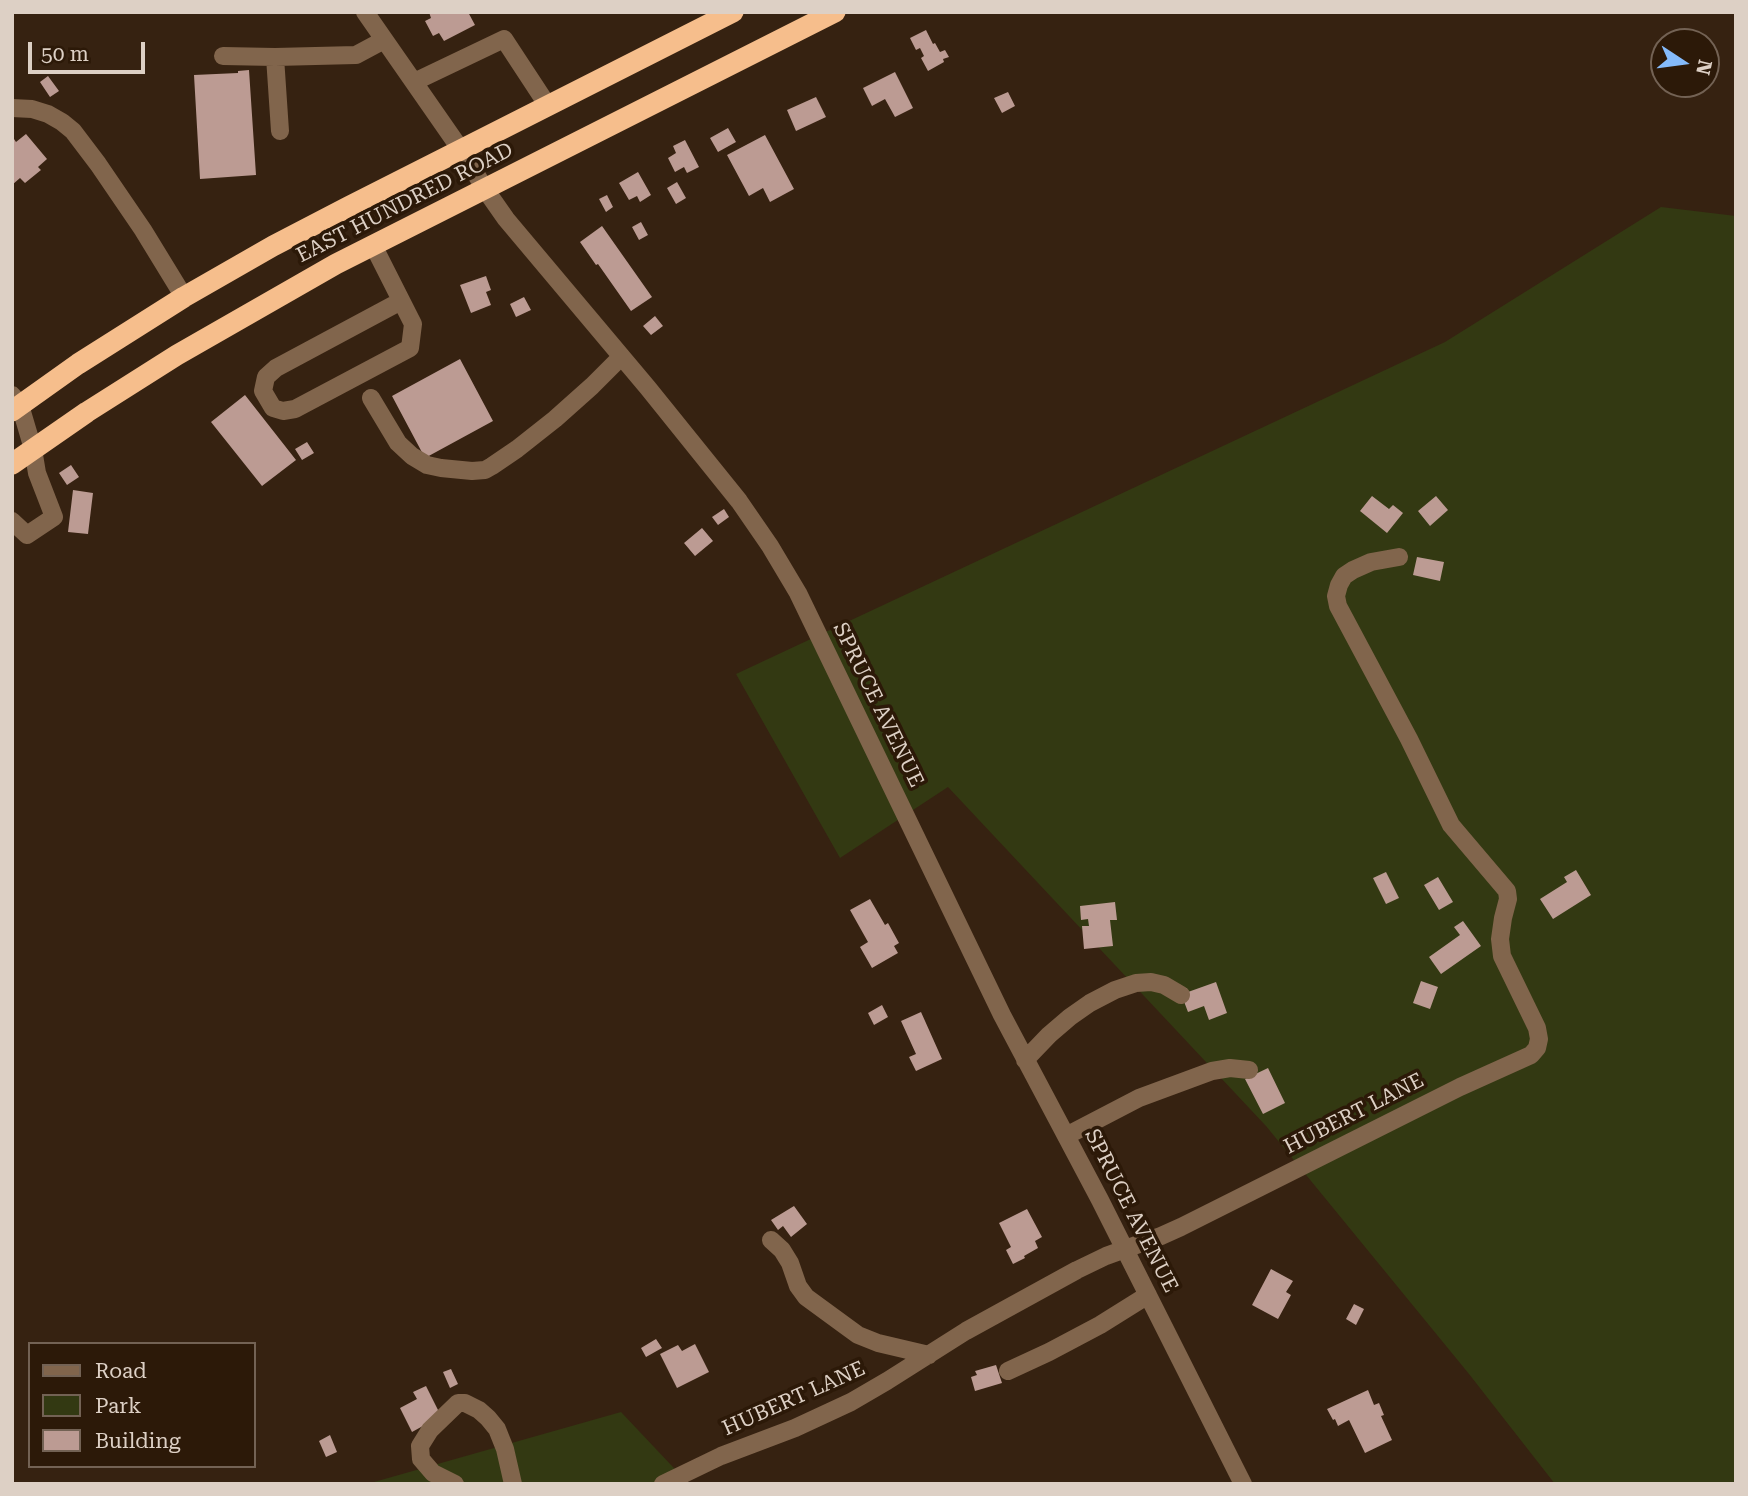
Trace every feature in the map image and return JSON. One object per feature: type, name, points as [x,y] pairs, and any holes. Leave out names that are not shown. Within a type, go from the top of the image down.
[{"type":"highway","name":"EAST HUNDRED ROAD","points":[[15,404],[184,298],[284,240],[733,12]]},
{"type":"highway","name":"EAST HUNDRED ROAD","points":[[12,464],[177,355],[336,264],[835,12]]},
{"type":"street","name":"SPRUCE AVENUE","points":[[365,12],[506,219],[738,501],[770,546],[798,593],[996,1003],[1243,1484]]},
{"type":"street","points":[[414,82],[504,39],[548,106]]},
{"type":"street","points":[[223,56],[356,55],[384,40]]},
{"type":"street","points":[[275,57],[280,131]]},
{"type":"street","points":[[12,108],[32,109],[48,114],[73,131],[143,230],[184,298]]},
{"type":"street","points":[[373,245],[413,324],[410,348],[295,409],[283,411],[273,408],[263,391],[266,377],[276,368],[401,301]]},
{"type":"street","points":[[371,398],[398,443],[412,456],[427,465],[441,468],[485,470],[555,419],[621,357]]},
{"type":"street","points":[[12,521],[27,535],[54,517],[37,472],[33,449],[15,404]]},
{"type":"street","name":"HUBERT LANE","points":[[663,1484],[721,1456],[795,1428],[851,1402],[966,1331],[1077,1270],[1181,1227],[1460,1087],[1531,1055],[1537,1048],[1537,1028],[1502,957],[1500,939],[1508,899],[1507,891],[1451,825],[1338,606],[1336,596],[1339,584],[1345,576],[1371,562],[1399,557]]},
{"type":"street","points":[[1025,1059],[1070,1017],[1115,990],[1136,983],[1151,982],[1164,985],[1181,995]]},
{"type":"street","points":[[1066,1136],[1139,1098],[1212,1071],[1249,1069]]},
{"type":"street","points":[[771,1240],[782,1250],[790,1263],[798,1286],[806,1297],[847,1328],[878,1343],[929,1354]]},
{"type":"street","points":[[1008,1371],[1100,1325],[1148,1295]]},
{"type":"street","points":[[455,1484],[433,1473],[421,1459],[420,1446],[430,1430],[458,1403],[465,1403],[479,1410],[496,1429],[505,1448],[513,1484]]},
{"type":"green space","points":[[1661,207],[1736,216],[1736,1484],[1555,1484],[1469,1374],[1266,1126],[948,787],[840,858],[736,674],[1445,342]]},
{"type":"green space","points":[[621,1412],[689,1484],[367,1484]]},
{"type":"building","points":[[429,12],[468,12],[475,25],[444,41],[439,33],[433,36],[425,21],[431,18]]},
{"type":"building","points":[[926,30],[933,44],[935,43],[940,52],[945,50],[949,57],[928,71],[921,58],[924,56],[920,48],[916,50],[910,38]]},
{"type":"building","points":[[249,70],[256,175],[200,179],[194,75]]},
{"type":"building","points":[[895,72],[913,108],[895,117],[885,99],[872,106],[863,88]]},
{"type":"building","points":[[48,76],[59,91],[50,97],[40,82]]},
{"type":"building","points":[[1008,92],[1015,106],[1002,113],[994,98]]},
{"type":"building","points":[[816,97],[826,117],[796,131],[787,110]]},
{"type":"building","points":[[728,128],[736,142],[718,152],[710,138]]},
{"type":"building","points":[[26,134],[47,159],[38,167],[41,170],[25,183],[20,178],[12,185],[12,141],[14,139],[16,142]]},
{"type":"building","points":[[765,135],[794,189],[770,202],[763,188],[749,196],[727,155]]},
{"type":"building","points":[[685,140],[699,167],[687,173],[684,167],[675,172],[668,158],[676,153],[673,146]]},
{"type":"building","points":[[638,172],[651,195],[640,202],[637,196],[629,200],[619,183]]},
{"type":"building","points":[[677,182],[686,198],[676,204],[667,188]]},
{"type":"building","points":[[607,195],[613,207],[606,212],[599,199]]},
{"type":"building","points":[[641,222],[648,235],[639,240],[632,227]]},
{"type":"building","points":[[602,226],[652,297],[631,311],[580,242]]},
{"type":"building","points":[[486,276],[491,290],[486,292],[491,305],[471,313],[460,285]]},
{"type":"building","points":[[524,297],[531,310],[516,317],[510,304]]},
{"type":"building","points":[[655,316],[663,326],[651,335],[643,326]]},
{"type":"building","points":[[460,359],[493,421],[425,458],[392,396]]},
{"type":"building","points":[[245,395],[296,460],[262,486],[211,422]]},
{"type":"building","points":[[307,442],[314,453],[302,460],[295,449]]},
{"type":"building","points":[[71,465],[79,477],[67,485],[59,473]]},
{"type":"building","points":[[73,490],[93,493],[88,534],[68,532]]},
{"type":"building","points":[[1372,496],[1389,509],[1393,505],[1403,513],[1387,533],[1360,511]]},
{"type":"building","points":[[1436,496],[1448,510],[1430,526],[1418,511]]},
{"type":"building","points":[[724,509],[729,517],[718,525],[712,517]]},
{"type":"building","points":[[702,528],[713,541],[695,556],[684,543]]},
{"type":"building","points":[[1417,557],[1444,562],[1440,581],[1413,575]]},
{"type":"building","points":[[1576,870],[1591,895],[1553,919],[1540,899],[1567,882],[1564,877]]},
{"type":"building","points":[[1386,872],[1399,898],[1386,904],[1373,878]]},
{"type":"building","points":[[1438,877],[1453,902],[1439,910],[1424,885]]},
{"type":"building","points":[[870,899],[899,943],[894,946],[898,953],[872,968],[860,947],[868,942],[850,910]]},
{"type":"building","points":[[1115,902],[1117,920],[1110,920],[1113,946],[1084,949],[1082,926],[1089,926],[1088,919],[1081,920],[1080,906]]},
{"type":"building","points":[[1463,921],[1481,946],[1441,974],[1429,957],[1460,935],[1454,927]]},
{"type":"building","points":[[1421,981],[1438,987],[1430,1009],[1413,1003]]},
{"type":"building","points":[[1216,982],[1227,1013],[1209,1020],[1204,1006],[1188,1012],[1180,991],[1187,988],[1188,992]]},
{"type":"building","points":[[882,1005],[888,1017],[874,1025],[868,1013]]},
{"type":"building","points":[[921,1012],[942,1059],[916,1071],[909,1057],[916,1054],[901,1021]]},
{"type":"building","points":[[1268,1068],[1285,1103],[1263,1114],[1245,1079]]},
{"type":"building","points":[[794,1206],[807,1224],[791,1237],[783,1226],[778,1230],[771,1220]]},
{"type":"building","points":[[1027,1209],[1042,1237],[1035,1241],[1038,1248],[1013,1264],[1006,1250],[1011,1247],[999,1223]]},
{"type":"building","points":[[1271,1269],[1293,1281],[1286,1292],[1291,1295],[1278,1319],[1252,1305]]},
{"type":"building","points":[[1354,1304],[1364,1309],[1356,1325],[1346,1319]]},
{"type":"building","points":[[656,1339],[662,1348],[646,1357],[641,1348]]},
{"type":"building","points":[[695,1344],[709,1372],[677,1388],[660,1354],[678,1345],[682,1351]]},
{"type":"building","points":[[996,1365],[1002,1383],[975,1391],[971,1377],[977,1375],[975,1371]]},
{"type":"building","points":[[451,1369],[458,1384],[450,1388],[443,1372]]},
{"type":"building","points":[[426,1386],[441,1416],[412,1432],[400,1408],[417,1399],[413,1392]]},
{"type":"building","points":[[1368,1390],[1374,1405],[1379,1403],[1384,1415],[1381,1416],[1392,1440],[1365,1453],[1349,1420],[1338,1426],[1327,1409]]},
{"type":"building","points":[[330,1435],[337,1452],[326,1457],[319,1441]]}]
